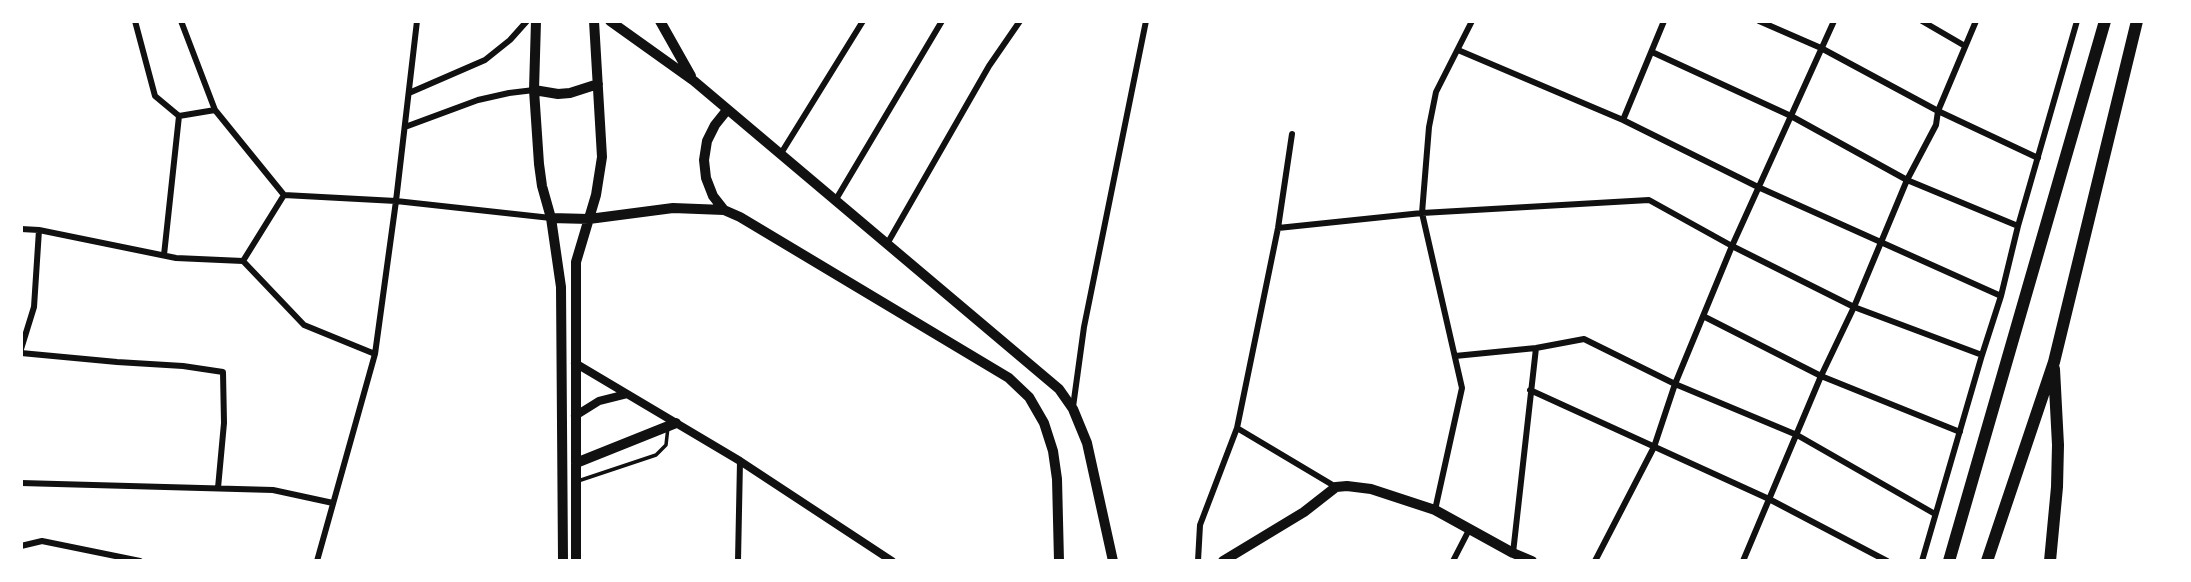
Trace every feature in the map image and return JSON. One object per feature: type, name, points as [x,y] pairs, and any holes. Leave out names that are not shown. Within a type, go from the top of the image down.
[{"type":"highway","points":[[1950,561],[2105,21]]},
{"type":"highway","points":[[1987,561],[2054,362],[2137,21]]},
{"type":"highway","points":[[2050,561],[2058,445],[2054,362]]},
{"type":"main road","points":[[536,21],[534,90],[539,164],[551,218],[561,286],[563,561]]},
{"type":"main road","points":[[576,561],[576,262],[596,195],[602,157],[594,21]]},
{"type":"main road","points":[[610,21],[694,81],[1059,389],[1073,409],[1087,443],[1113,561]]},
{"type":"main road","points":[[660,21],[694,81]]},
{"type":"main road","points":[[534,90],[570,93],[598,84]]},
{"type":"main road","points":[[724,210],[713,195],[706,178],[704,160],[707,141],[727,110]]},
{"type":"main road","points":[[551,218],[589,219],[673,208],[724,210],[1009,378],[1029,397],[1044,423],[1053,451],[1057,479],[1059,561]]},
{"type":"main road","points":[[576,463],[672,424]]},
{"type":"main road","points":[[1223,561],[1304,512],[1336,487],[1371,489],[1435,510],[1532,561]]},
{"type":"street","points":[[135,21],[155,96],[179,116],[215,110]]},
{"type":"street","points":[[181,21],[215,110],[284,195],[396,201],[551,218]]},
{"type":"street","points":[[317,561],[375,354],[417,21]]},
{"type":"street","points":[[409,93],[485,60],[510,40],[527,21]]},
{"type":"street","points":[[780,155],[863,21]]},
{"type":"street","points":[[835,201],[942,21]]},
{"type":"street","points":[[887,244],[989,66],[1020,21]]},
{"type":"street","points":[[1073,409],[1084,327],[1146,21]]},
{"type":"street","points":[[1435,510],[1462,388],[1422,213],[1429,127],[1436,92],[1472,21]]},
{"type":"street","points":[[1623,120],[1664,21]]},
{"type":"street","points":[[1759,21],[1821,48],[1938,111],[2038,158]]},
{"type":"street","points":[[1595,561],[1654,447],[1675,384],[1732,246],[1834,21]]},
{"type":"street","points":[[1922,21],[1965,46]]},
{"type":"street","points":[[1743,561],[1907,180],[1936,125],[1938,111],[1976,21]]},
{"type":"street","points":[[1922,561],[2001,296],[2018,226],[2077,21]]},
{"type":"street","points":[[1458,50],[1623,120],[1758,187],[2001,296]]},
{"type":"street","points":[[1652,52],[1791,116],[1907,180],[2018,226]]},
{"type":"street","points":[[405,127],[478,100],[534,90]]},
{"type":"street","points":[[164,255],[179,116]]},
{"type":"street","points":[[1198,561],[1200,525],[1237,428],[1278,228],[1292,134]]},
{"type":"street","points":[[243,261],[284,195]]},
{"type":"street","points":[[1278,228],[1422,213],[1649,200],[1732,246],[1854,307],[1982,355]]},
{"type":"street","points":[[21,229],[39,230],[164,255],[243,261],[304,325],[375,354]]},
{"type":"street","points":[[39,230],[34,307],[21,351],[223,372],[224,423],[218,488]]},
{"type":"street","points":[[1703,316],[1821,376],[1960,432]]},
{"type":"street","points":[[1455,356],[1536,348],[1584,339],[1675,384],[1797,435],[1935,514]]},
{"type":"street","points":[[1513,553],[1536,348]]},
{"type":"street","points":[[575,363],[672,424],[740,461],[892,561]]},
{"type":"street","points":[[1530,390],[1769,499],[1887,561]]},
{"type":"street","points":[[575,416],[599,401],[627,394]]},
{"type":"street","points":[[1237,428],[1336,487]]},
{"type":"street","points":[[738,561],[740,461]]},
{"type":"street","points":[[21,483],[273,490],[333,503]]},
{"type":"street","points":[[1453,561],[1470,528]]},
{"type":"street","points":[[21,546],[42,541],[140,561]]},
{"type":"lane","points":[[576,482],[656,455],[666,445],[672,424]]}]
